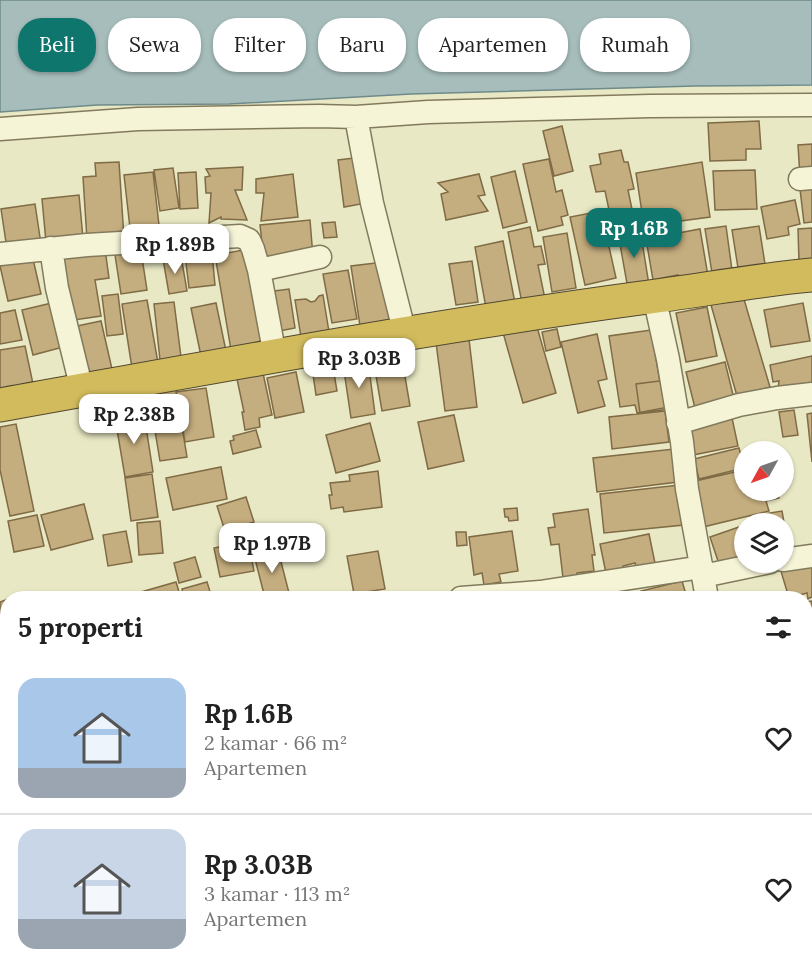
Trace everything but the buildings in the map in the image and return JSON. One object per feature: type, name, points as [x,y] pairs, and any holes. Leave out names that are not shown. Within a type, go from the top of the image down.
[{"type":"highway","points":[[0,405],[275,356],[548,311],[769,279],[812,275]]},
{"type":"street","points":[[0,129],[138,120],[356,117],[428,112],[650,106],[812,105]]},
{"type":"street","points":[[356,117],[372,203],[405,334]]},
{"type":"street","points":[[0,254],[51,248],[240,236],[246,238],[251,244],[259,270],[275,356]]},
{"type":"street","points":[[51,248],[57,288],[82,390]]},
{"type":"street","points":[[259,270],[320,257]]},
{"type":"street","points":[[654,296],[668,358],[687,489],[706,591]]},
{"type":"street","points":[[678,423],[739,405],[812,394]]},
{"type":"street","points":[[794,558],[812,556]]},
{"type":"street","points":[[548,591],[734,567]]},
{"type":"water","points":[[0,0],[812,0],[812,85],[411,94],[229,104],[97,105],[0,112]]}]
